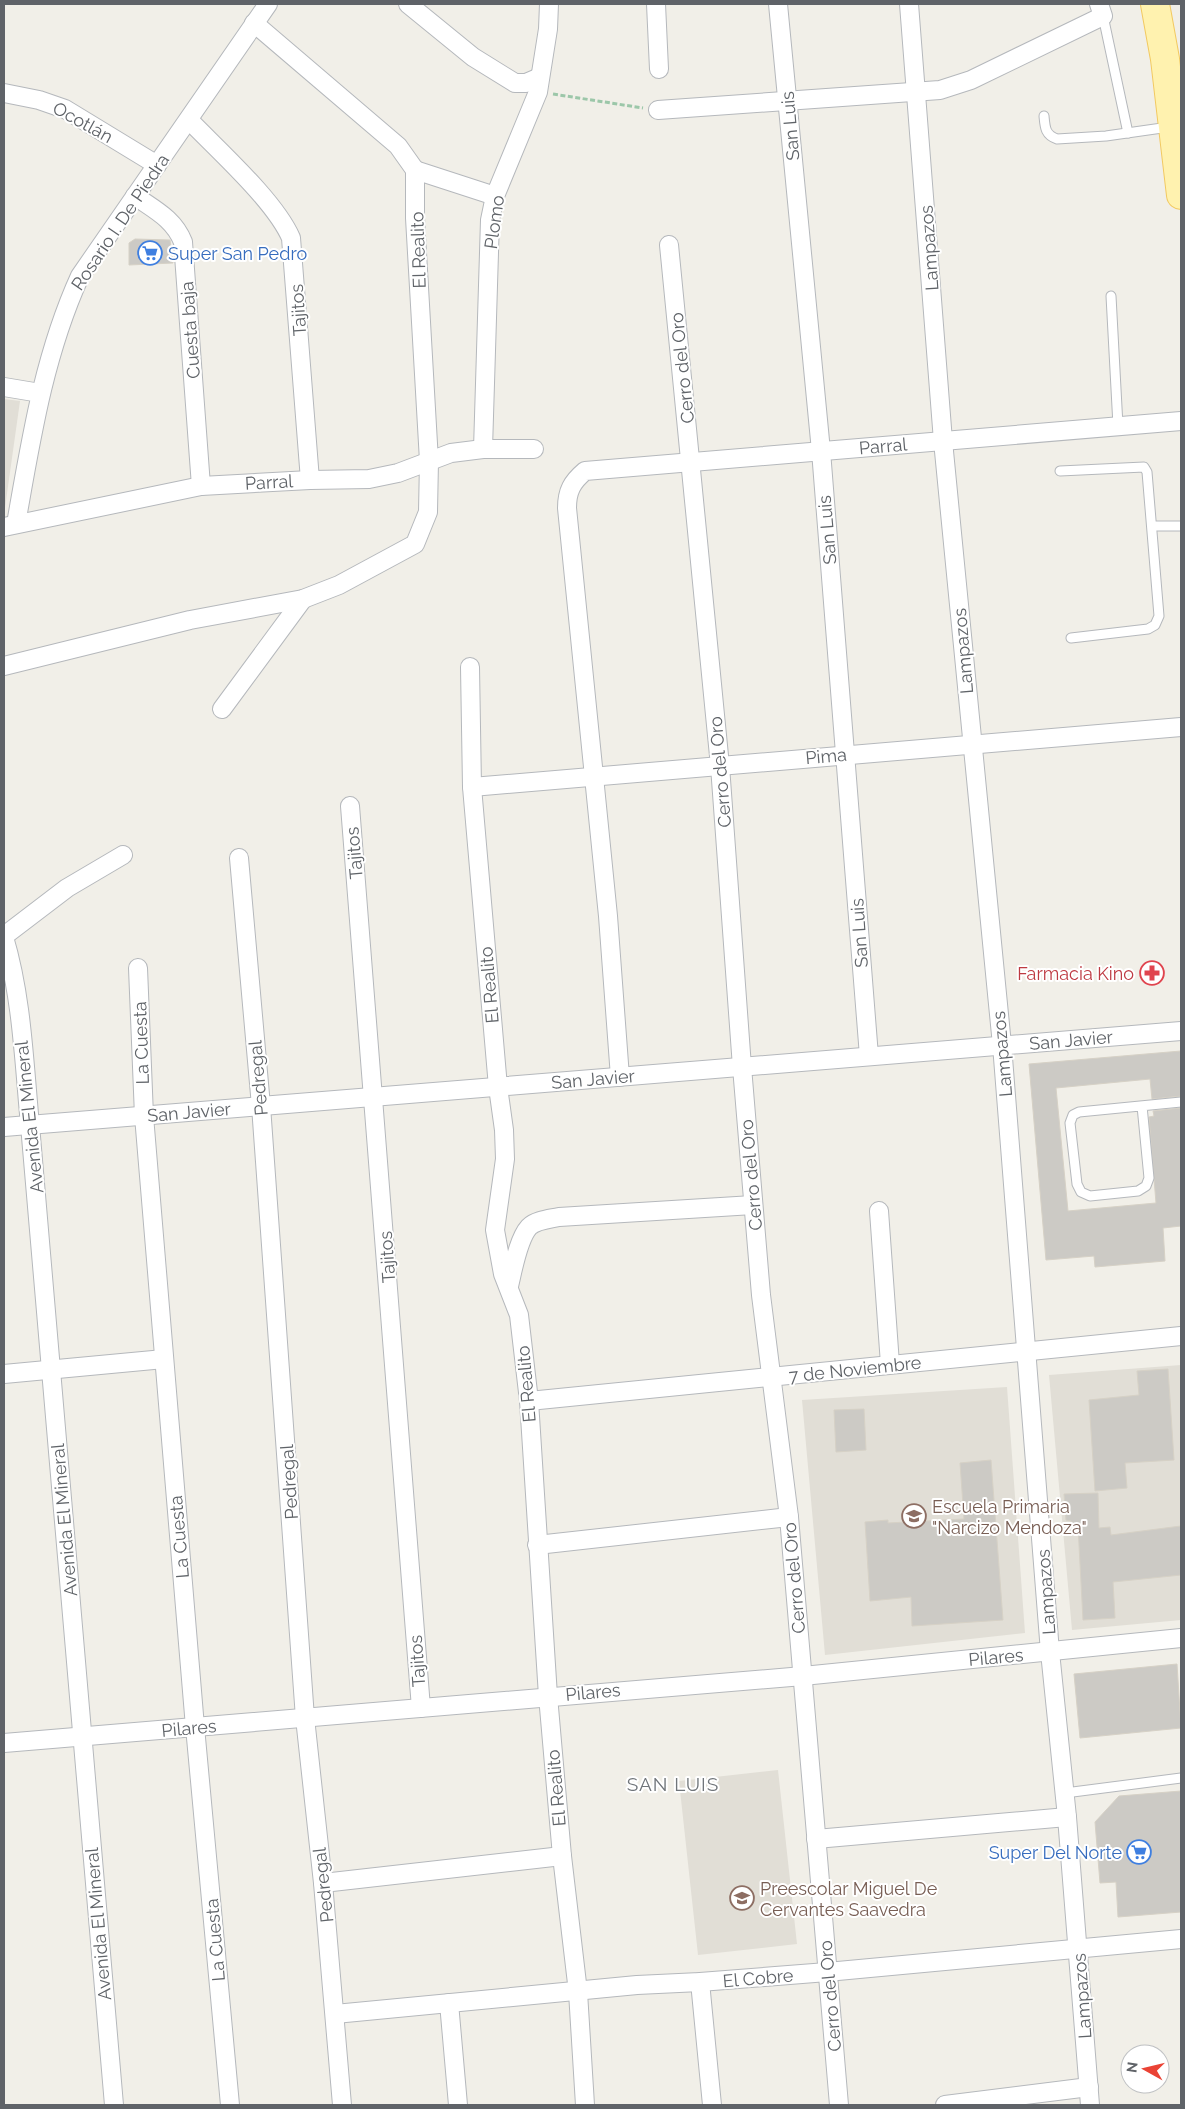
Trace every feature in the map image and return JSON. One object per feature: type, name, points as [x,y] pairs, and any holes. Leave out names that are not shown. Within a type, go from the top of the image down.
[{"type":"main road","points":[[1155,4],[1166,59],[1181,195]]},
{"type":"street","name":"Rosario I. De Piedra","points":[[10,526],[40,393],[62,314],[80,276],[268,4]]},
{"type":"street","points":[[408,4],[473,57],[515,83],[539,84]]},
{"type":"street","name":"Plomo","points":[[483,449],[490,220],[495,196],[539,84],[548,29],[549,4]]},
{"type":"street","points":[[656,4],[659,69]]},
{"type":"street","name":"San Luis","points":[[778,4],[821,451],[869,1056]]},
{"type":"street","name":"Lampazos","points":[[909,4],[944,441],[971,744],[1002,1046],[1050,1652],[1065,1793],[1090,2105]]},
{"type":"street","points":[[658,110],[940,90],[971,80],[1101,10]]},
{"type":"street","points":[[254,24],[398,146],[415,170],[495,196]]},
{"type":"street","name":"Ocotlán","points":[[4,93],[39,100],[65,109],[157,165]]},
{"type":"street","name":"Tajitos","points":[[189,120],[272,208],[286,226],[291,238],[310,480]]},
{"type":"street","name":"El Realito","points":[[303,599],[339,585],[414,544],[428,512],[429,461],[415,218],[415,170]]},
{"type":"street","name":"Cuesta baja","points":[[135,196],[170,220],[178,228],[183,242],[201,486]]},
{"type":"street","name":"Cerro del Oro","points":[[669,245],[692,462],[720,766],[753,1205],[771,1378],[789,1517],[839,2105]]},
{"type":"street","points":[[4,387],[40,393]]},
{"type":"street","name":"Parral","points":[[594,776],[567,508],[567,495],[574,480],[585,471],[1181,421]]},
{"type":"street","name":"Parral","points":[[10,526],[201,486],[369,479],[398,473],[450,453],[483,449],[534,449]]},
{"type":"street","points":[[4,666],[190,620],[303,599]]},
{"type":"street","points":[[222,709],[303,599]]},
{"type":"street","name":"El Realito","points":[[470,667],[472,787],[498,1087],[504,1130],[505,1158],[495,1230],[498,1255],[519,1315],[529,1401],[548,1696],[562,1856],[578,1992],[585,2105]]},
{"type":"street","name":"Pima","points":[[472,787],[1181,727]]},
{"type":"street","points":[[594,776],[608,916],[620,1077]]},
{"type":"street","name":"Tajitos","points":[[350,806],[375,1097],[421,1708]]},
{"type":"street","points":[[4,936],[67,888],[124,855]]},
{"type":"street","name":"Pedregal","points":[[239,858],[261,1106],[305,1718],[323,1883],[342,2105]]},
{"type":"street","name":"Avenida El Mineral","points":[[4,936],[11,960],[17,1001],[30,1125],[114,2105]]},
{"type":"street","name":"La Cuesta","points":[[138,968],[144,1116],[195,1727],[230,2105]]},
{"type":"street","name":"San Javier","points":[[4,1127],[1181,1031]]},
{"type":"street","points":[[509,1286],[524,1236],[530,1226],[540,1221],[559,1217],[753,1205]]},
{"type":"street","points":[[879,1211],[890,1364]]},
{"type":"street","name":"7 de Noviembre","points":[[529,1401],[1181,1336]]},
{"type":"street","points":[[4,1374],[164,1359]]},
{"type":"street","points":[[537,1545],[789,1517]]},
{"type":"street","name":"Pilares","points":[[4,1743],[803,1676],[1181,1638]]},
{"type":"street","points":[[816,1839],[1067,1817]]},
{"type":"street","points":[[323,1883],[562,1856]]},
{"type":"street","name":"El Cobre","points":[[335,2014],[637,1985],[827,1972],[1181,1939]]},
{"type":"street","points":[[700,1982],[712,2105]]},
{"type":"street","points":[[449,2003],[458,2105]]},
{"type":"street","points":[[945,2105],[1089,2087]]},
{"type":"lane","points":[[1101,10],[1128,133]]},
{"type":"lane","points":[[1044,116],[1046,130],[1051,137],[1057,139],[1175,127]]},
{"type":"lane","points":[[1111,296],[1118,426]]},
{"type":"lane","points":[[1060,471],[1144,466],[1147,472],[1153,526],[1159,616],[1155,625],[1148,629],[1071,638]]},
{"type":"lane","points":[[1153,526],[1181,526]]},
{"type":"lane","points":[[1142,1106],[1149,1178],[1146,1186],[1138,1191],[1090,1196],[1081,1192],[1076,1184],[1070,1123],[1073,1115],[1079,1112],[1181,1102]]},
{"type":"lane","points":[[1065,1793],[1181,1778]]},
{"type":"path","points":[[539,84],[658,110]]},
{"type":"shaded area","points":[[4,399],[20,401],[4,515]]},
{"type":"shaded area","points":[[1181,1365],[1181,1620],[1072,1630],[1049,1375]]},
{"type":"shaded area","name":"Escuela Primaria \"Narcizo Mendoza\"","points":[[1007,1387],[1025,1633],[825,1655],[802,1400]]},
{"type":"shaded area","name":"Preescolar Miguel De Cervantes Saavedra","points":[[778,1770],[797,1944],[698,1955],[679,1781]]},
{"type":"building","name":"Super San Pedro","points":[[135,239],[170,240],[173,263],[129,265],[129,243]]},
{"type":"building","points":[[1181,1051],[1181,1096],[1152,1099],[1150,1079],[1056,1088],[1068,1211],[1156,1203],[1149,1117],[1154,1116],[1153,1111],[1181,1108],[1181,1226],[1163,1228],[1165,1261],[1095,1267],[1094,1256],[1046,1260],[1029,1064]]},
{"type":"building","points":[[1168,1369],[1174,1460],[1125,1463],[1127,1488],[1095,1491],[1089,1400],[1139,1395],[1137,1371]]},
{"type":"building","points":[[864,1409],[866,1450],[836,1452],[834,1410]]},
{"type":"building","points":[[991,1460],[1003,1620],[912,1626],[911,1597],[870,1601],[865,1522],[888,1520],[888,1523],[964,1519],[960,1463]]},
{"type":"building","points":[[1098,1493],[1099,1528],[1110,1527],[1111,1535],[1181,1526],[1181,1575],[1113,1582],[1115,1618],[1083,1620],[1078,1526],[1072,1527],[1071,1521],[1066,1520],[1064,1494]]},
{"type":"building","points":[[1177,1664],[1181,1728],[1080,1738],[1074,1674]]},
{"type":"building","name":"Super Del Norte","points":[[1181,1791],[1181,1912],[1118,1917],[1116,1882],[1100,1883],[1095,1822],[1119,1796]]},
{"type":"place","name":"Super San Pedro","points":[[150,253]]},
{"type":"place","name":"Farmacia Kino","points":[[1152,973]]},
{"type":"place","name":"Escuela Primaria \"Narcizo Mendoza\"","points":[[914,1516]]},
{"type":"place","name":"Super Del Norte","points":[[1139,1852]]},
{"type":"place","name":"Preescolar Miguel De Cervantes Saavedra","points":[[742,1898]]},
{"type":"district","name":"SAN LUIS","points":[[673,1784]]}]
